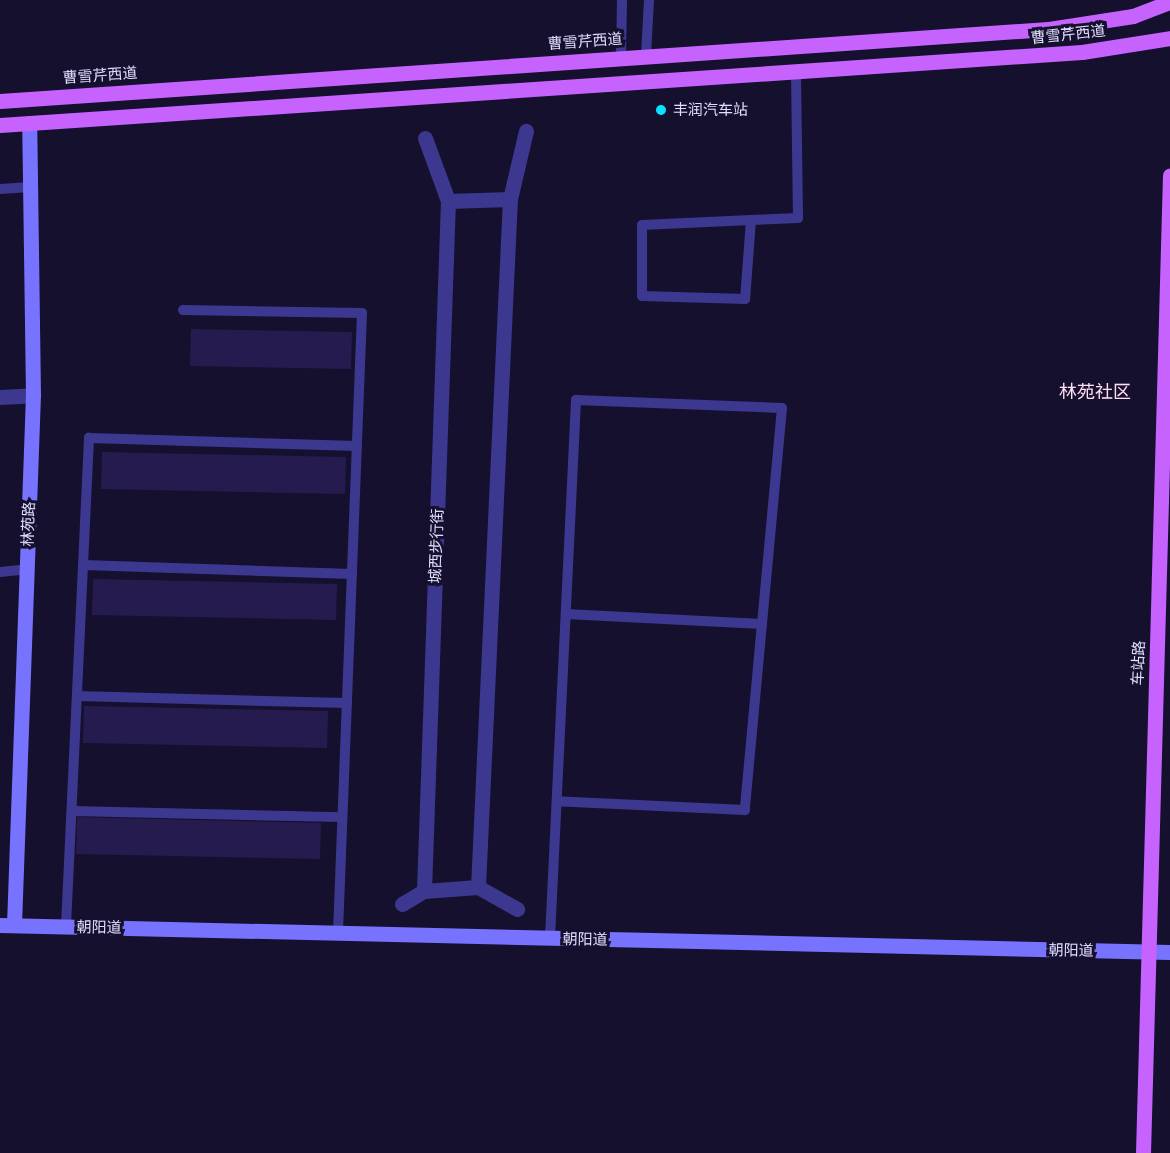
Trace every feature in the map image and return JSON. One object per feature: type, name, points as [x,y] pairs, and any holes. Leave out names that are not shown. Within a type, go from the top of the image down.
[{"type":"main road","name":"曹雪芹西道","points":[[0,101],[1049,29],[1133,16],[1170,2]]},
{"type":"main road","name":"曹雪芹西道","points":[[0,125],[1082,52],[1170,39]]},
{"type":"main road","name":"车站路","points":[[1143,1153],[1170,175]]},
{"type":"street","name":"林苑路","points":[[7,925],[27,570],[33,394],[29,123]]},
{"type":"street","points":[[478,887],[510,199],[526,131]]},
{"type":"street","points":[[426,138],[448,201],[510,199]]},
{"type":"street","name":"城西步行街","points":[[424,891],[448,201]]},
{"type":"street","points":[[0,397],[33,394]]},
{"type":"street","points":[[402,904],[424,891],[478,887],[517,909]]},
{"type":"street","name":"朝阳道","points":[[7,925],[1170,952]]},
{"type":"lane","points":[[621,57],[622,0]]},
{"type":"lane","points":[[646,55],[649,0]]},
{"type":"lane","points":[[751,220],[745,299],[642,296],[642,225],[751,220],[798,218],[796,72]]},
{"type":"lane","points":[[0,189],[30,187]]},
{"type":"lane","points":[[183,310],[362,313],[338,933]]},
{"type":"lane","points":[[550,938],[576,400],[782,408],[745,810],[557,801]]},
{"type":"lane","points":[[66,926],[89,438],[357,446]]},
{"type":"lane","points":[[83,565],[352,574]]},
{"type":"lane","points":[[0,572],[27,570]]},
{"type":"lane","points":[[566,614],[762,624]]},
{"type":"lane","points":[[77,696],[347,704]]},
{"type":"lane","points":[[72,811],[342,817]]},
{"type":"building","points":[[191,329],[352,332],[351,369],[190,366]]},
{"type":"building","points":[[102,452],[346,457],[345,494],[101,489]]},
{"type":"building","points":[[93,579],[337,584],[336,620],[92,615]]},
{"type":"building","points":[[84,706],[328,711],[327,748],[83,743]]},
{"type":"building","points":[[77,817],[321,823],[320,859],[76,854]]},
{"type":"place","name":"丰润汽车站","points":[[661,110]]},
{"type":"district","name":"林苑社区","points":[[1095,392]]}]
